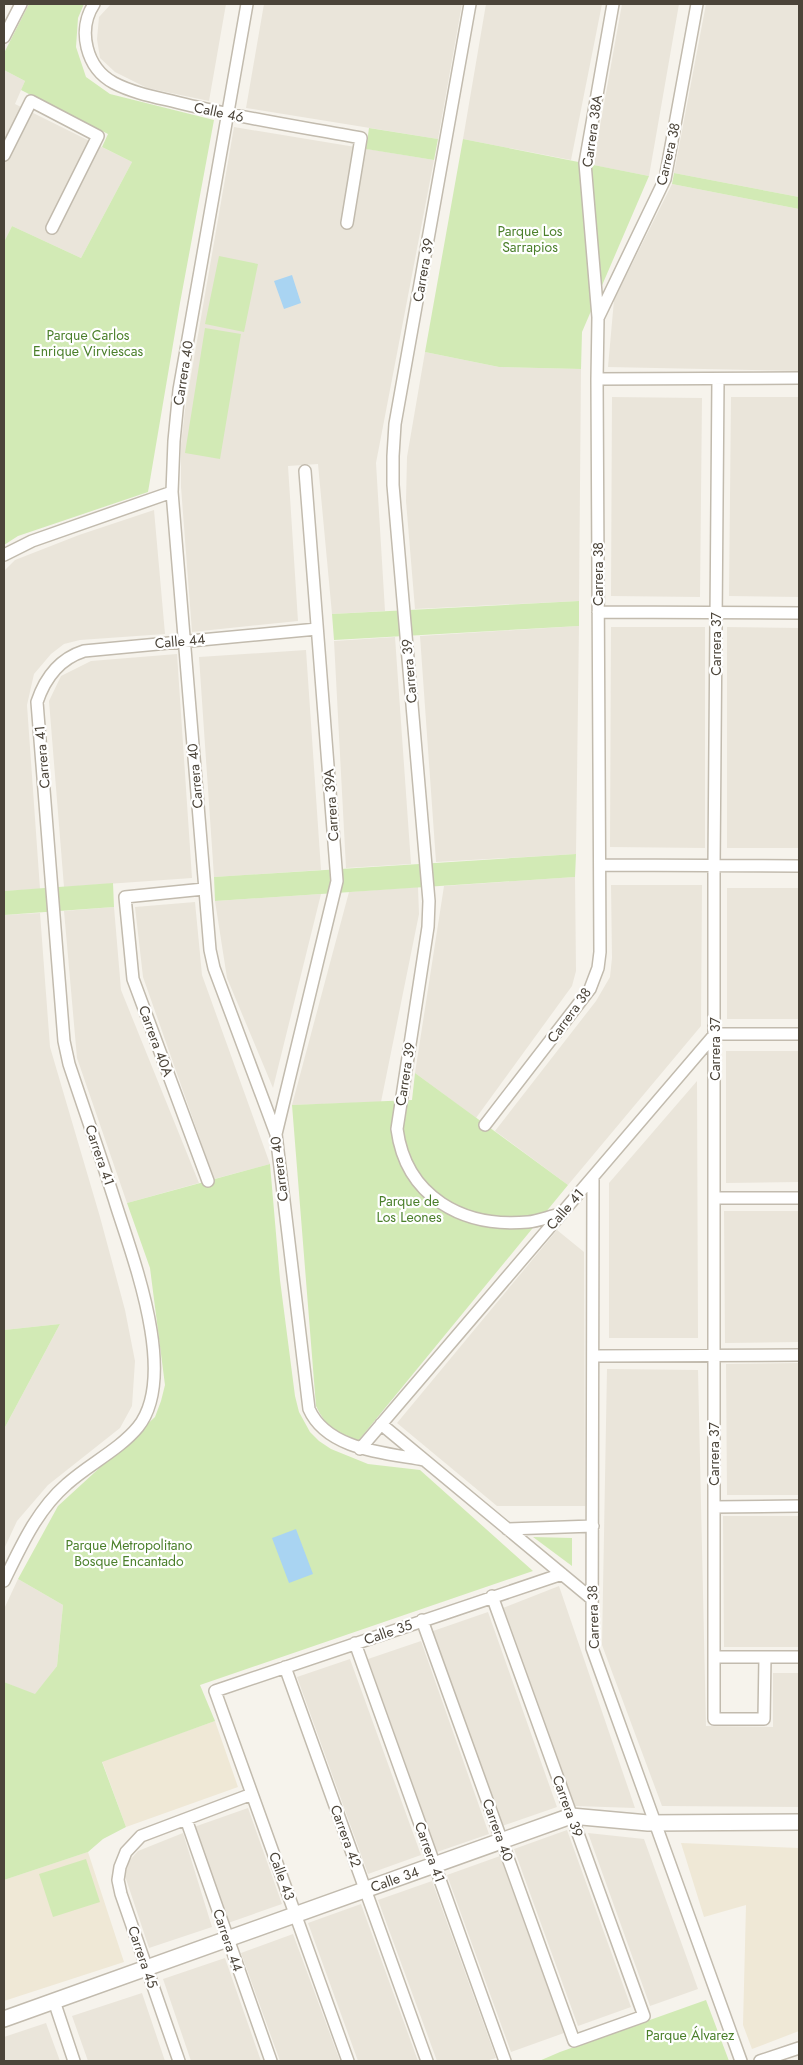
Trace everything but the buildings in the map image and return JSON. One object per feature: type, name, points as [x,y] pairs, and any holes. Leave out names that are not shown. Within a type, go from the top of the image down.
[{"type":"street","points":[[4,36],[21,4]]},
{"type":"street","name":"Calle 46","points":[[94,4],[87,18],[85,38],[90,59],[114,83],[162,98],[227,114],[361,138],[347,223]]},
{"type":"street","name":"Carrera 40","points":[[247,4],[179,390],[172,492],[210,950],[214,968],[276,1134],[308,1409],[318,1424],[327,1432],[360,1449],[424,1460]]},
{"type":"street","name":"Carrera 39","points":[[470,4],[397,415],[393,456],[393,485],[429,901],[428,927],[397,1128],[400,1149],[412,1174],[430,1194],[454,1212],[481,1220],[510,1223],[530,1221],[561,1214]]},
{"type":"street","name":"Carrera 38A","points":[[598,318],[585,163],[613,4]]},
{"type":"street","name":"Carrera 38","points":[[486,1125],[590,988],[598,968],[600,952],[600,865],[596,379],[598,318],[665,179],[697,4]]},
{"type":"street","points":[[4,155],[31,101],[98,136],[52,228]]},
{"type":"street","name":"Carrera 37","points":[[718,378],[714,866],[714,1719],[764,1719],[765,1657]]},
{"type":"street","points":[[596,379],[799,378]]},
{"type":"street","name":"Carrera 39A","points":[[276,1134],[337,881],[305,470]]},
{"type":"street","points":[[4,556],[32,541],[172,492]]},
{"type":"street","points":[[598,612],[799,613]]},
{"type":"street","name":"Calle 44","points":[[50,674],[74,654],[84,650],[317,629]]},
{"type":"street","name":"Carrera 41","points":[[4,1581],[32,1526],[49,1502],[67,1483],[137,1428],[147,1411],[153,1392],[153,1350],[139,1272],[69,1064],[64,1041],[37,702],[42,686],[50,674]]},
{"type":"street","points":[[600,865],[799,866]]},
{"type":"street","name":"Carrera 40A","points":[[204,889],[125,897],[134,979],[208,1181]]},
{"type":"street","points":[[714,1034],[799,1034]]},
{"type":"street","name":"Calle 41","points":[[360,1449],[714,1034]]},
{"type":"street","name":"Carrera 38","points":[[593,1177],[592,1648],[741,2061]]},
{"type":"street","points":[[714,1198],[799,1198]]},
{"type":"street","points":[[594,1356],[799,1355]]},
{"type":"street","name":"Carrera 40","points":[[381,1424],[592,1599]]},
{"type":"street","points":[[714,1507],[799,1506]]},
{"type":"street","points":[[507,1529],[593,1526]]},
{"type":"street","name":"Calle 35","points":[[215,1691],[492,1596],[562,1574]]},
{"type":"street","name":"Carrera 39","points":[[492,1596],[644,2016],[574,2041]]},
{"type":"street","name":"Carrera 40","points":[[422,1620],[574,2041]]},
{"type":"street","name":"Carrera 41","points":[[355,1643],[504,2061]]},
{"type":"street","points":[[714,1657],[799,1657]]},
{"type":"street","name":"Carrera 42","points":[[285,1667],[427,2061]]},
{"type":"street","name":"Calle 43","points":[[215,1691],[348,2061]]},
{"type":"street","points":[[186,1819],[252,1794]]},
{"type":"street","name":"Calle 34","points":[[4,2019],[571,1816],[654,1823],[799,1822]]},
{"type":"street","name":"Carrera 45","points":[[179,2061],[121,1894],[118,1880],[120,1867],[126,1852],[141,1836],[186,1819]]},
{"type":"street","name":"Carrera 44","points":[[186,1819],[271,2061]]},
{"type":"street","points":[[54,2001],[74,2061]]},
{"type":"street","points":[[760,2061],[799,2048]]},
{"type":"shaded area","points":[[111,4],[226,4],[209,101],[147,88],[115,72],[100,58],[97,39],[99,17]]},
{"type":"shaded area","points":[[264,4],[462,4],[438,139],[246,108]]},
{"type":"shaded area","points":[[486,4],[602,4],[571,160],[463,139]]},
{"type":"shaded area","points":[[622,4],[679,4],[649,176],[593,165]]},
{"type":"shaded area","points":[[706,4],[799,4],[799,197],[674,173]]},
{"type":"shaded area","points":[[4,70],[25,81],[15,104],[132,162],[81,258],[12,226],[4,242]]},
{"type":"shaded area","points":[[234,127],[434,160],[376,463],[385,611],[332,614],[318,464],[288,466],[298,621],[192,632],[181,487],[181,444],[185,410]]},
{"type":"shaded area","points":[[672,184],[799,209],[799,371],[608,367],[614,300]]},
{"type":"shaded area","points":[[425,352],[499,367],[581,369],[579,601],[415,609],[406,501],[407,457]]},
{"type":"shaded area","points":[[612,397],[702,398],[700,597],[611,596]]},
{"type":"shaded area","points":[[731,397],[799,397],[799,597],[729,596]]},
{"type":"shaded area","points":[[154,510],[165,634],[80,640],[64,644],[51,654],[34,674],[27,705],[40,889],[4,891],[4,571],[15,560],[79,535]]},
{"type":"shaded area","points":[[579,626],[576,854],[436,862],[420,636]]},
{"type":"shaded area","points":[[611,627],[705,627],[705,848],[610,847]]},
{"type":"shaded area","points":[[727,627],[799,628],[799,848],[727,848]]},
{"type":"shaded area","points":[[395,637],[411,864],[346,868],[334,641]]},
{"type":"shaded area","points":[[306,650],[321,870],[214,877],[199,657]]},
{"type":"shaded area","points":[[177,654],[192,878],[64,887],[49,701],[61,676],[91,661]]},
{"type":"shaded area","points":[[575,877],[576,971],[572,986],[476,1118],[415,1073],[444,886]]},
{"type":"shaded area","points":[[611,885],[702,885],[701,1026],[568,1185],[495,1131],[596,1001],[610,977],[612,958]]},
{"type":"shaded area","points":[[418,887],[419,914],[381,1102],[292,1105],[349,892]]},
{"type":"shaded area","points":[[727,888],[799,888],[799,1019],[727,1019]]},
{"type":"shaded area","points":[[321,894],[273,1088],[227,978],[215,901]]},
{"type":"shaded area","points":[[195,902],[202,975],[270,1164],[214,1179],[143,977],[135,907]]},
{"type":"shaded area","points":[[114,907],[121,990],[199,1183],[127,1203],[77,1058],[64,911]]},
{"type":"shaded area","points":[[40,913],[50,1047],[100,1217],[125,1310],[135,1361],[132,1406],[120,1428],[48,1485],[17,1521],[4,1549],[4,1429],[60,1324],[4,1330],[4,915]]},
{"type":"shaded area","points":[[726,1051],[799,1051],[799,1182],[726,1183]]},
{"type":"shaded area","points":[[697,1081],[698,1338],[609,1338],[609,1183]]},
{"type":"shaded area","points":[[724,1211],[799,1211],[799,1342],[725,1343]]},
{"type":"shaded area","points":[[557,1230],[584,1252],[585,1506],[497,1506],[397,1423]]},
{"type":"shaded area","points":[[799,1363],[799,1495],[727,1495],[726,1364]]},
{"type":"shaded area","points":[[607,1369],[698,1370],[706,1726],[773,1727],[773,1673],[799,1673],[799,1807],[662,1806],[602,1645]]},
{"type":"shaded area","points":[[723,1516],[799,1516],[799,1647],[724,1647]]},
{"type":"shaded area","points":[[18,1579],[63,1605],[57,1666],[35,1695],[4,1682],[4,1609]]},
{"type":"shaded area","points":[[559,1586],[635,1808],[575,1806],[503,1608]]},
{"type":"shaded area","points":[[488,1612],[557,1807],[502,1826],[433,1631]]},
{"type":"shaded area","points":[[421,1641],[489,1834],[437,1852],[368,1659]]},
{"type":"shaded area","points":[[350,1659],[421,1855],[368,1874],[297,1677]]},
{"type":"shaded area","points":[[215,1721],[238,1787],[126,1827],[102,1761]]},
{"type":"shaded area","points":[[248,1808],[282,1904],[228,1923],[194,1827]]},
{"type":"shaded area","points":[[567,1830],[631,2007],[578,2026],[514,1849]]},
{"type":"shaded area","points":[[183,1833],[212,1927],[149,1948],[125,1876],[129,1861],[138,1851]]},
{"type":"shaded area","points":[[588,1833],[644,1839],[698,1989],[650,2006]]},
{"type":"shaded area","points":[[681,1843],[799,1848],[799,2031],[752,2049],[743,2025],[746,1905],[704,1917]]},
{"type":"shaded area","points":[[88,1852],[124,1962],[4,2001],[4,1880]]},
{"type":"shaded area","points":[[500,1856],[564,2033],[511,2052],[447,1875]]},
{"type":"shaded area","points":[[432,1881],[496,2058],[486,2061],[437,2061],[378,1900]]},
{"type":"shaded area","points":[[361,1904],[418,2061],[358,2061],[308,1923]]},
{"type":"shaded area","points":[[293,1934],[340,2061],[280,2061],[241,1953]]},
{"type":"shaded area","points":[[225,1958],[261,2061],[191,2061],[163,1979]]},
{"type":"shaded area","points":[[142,1993],[165,2061],[88,2061],[72,2016]]},
{"type":"shaded area","points":[[46,2023],[60,2061],[4,2061],[4,2037]]},
{"type":"green space","name":"Parque Carlos Enrique Virviescas","points":[[29,4],[84,4],[78,18],[76,47],[86,77],[110,94],[214,120],[180,303],[148,492],[18,536],[4,545],[4,242],[12,226],[81,258],[132,162],[102,147],[108,134],[21,90],[25,81],[4,70],[4,53]]},
{"type":"green space","points":[[369,128],[438,139],[434,160],[366,149]]},
{"type":"green space","name":"Parque Los Sarrapios","points":[[463,139],[649,176],[582,332],[581,369],[499,367],[425,352]]},
{"type":"green space","points":[[674,173],[799,197],[799,209],[672,184]]},
{"type":"green space","points":[[219,256],[258,264],[244,332],[205,324]]},
{"type":"green space","points":[[205,328],[241,334],[220,459],[185,453]]},
{"type":"green space","points":[[579,601],[579,626],[334,640],[332,614]]},
{"type":"green space","points":[[576,854],[575,877],[215,901],[214,877]]},
{"type":"green space","points":[[113,883],[114,907],[4,915],[4,891]]},
{"type":"green space","name":"Parque de Los Leones","points":[[415,1073],[568,1185],[358,1441],[328,1424],[316,1406],[292,1105],[412,1100]]},
{"type":"green space","name":"Parque Metropolitano Bosque Encantado","points":[[270,1164],[280,1280],[295,1396],[299,1412],[310,1432],[331,1449],[368,1464],[420,1470],[533,1571],[200,1685],[215,1721],[102,1762],[126,1827],[103,1839],[88,1852],[4,1880],[4,1682],[35,1694],[57,1666],[63,1605],[18,1579],[58,1506],[155,1417],[165,1385],[150,1268],[127,1203]]},
{"type":"green space","points":[[60,1324],[4,1429],[4,1330]]},
{"type":"green space","points":[[533,1537],[572,1538],[572,1566]]},
{"type":"green space","points":[[86,1859],[100,1902],[53,1917],[39,1874]]},
{"type":"green space","name":"Parque Álvarez","points":[[706,2000],[729,2061],[539,2061],[560,2052]]},
{"type":"water","points":[[292,275],[301,303],[284,309],[274,281]]},
{"type":"water","points":[[296,1529],[313,1574],[289,1583],[272,1538]]}]
